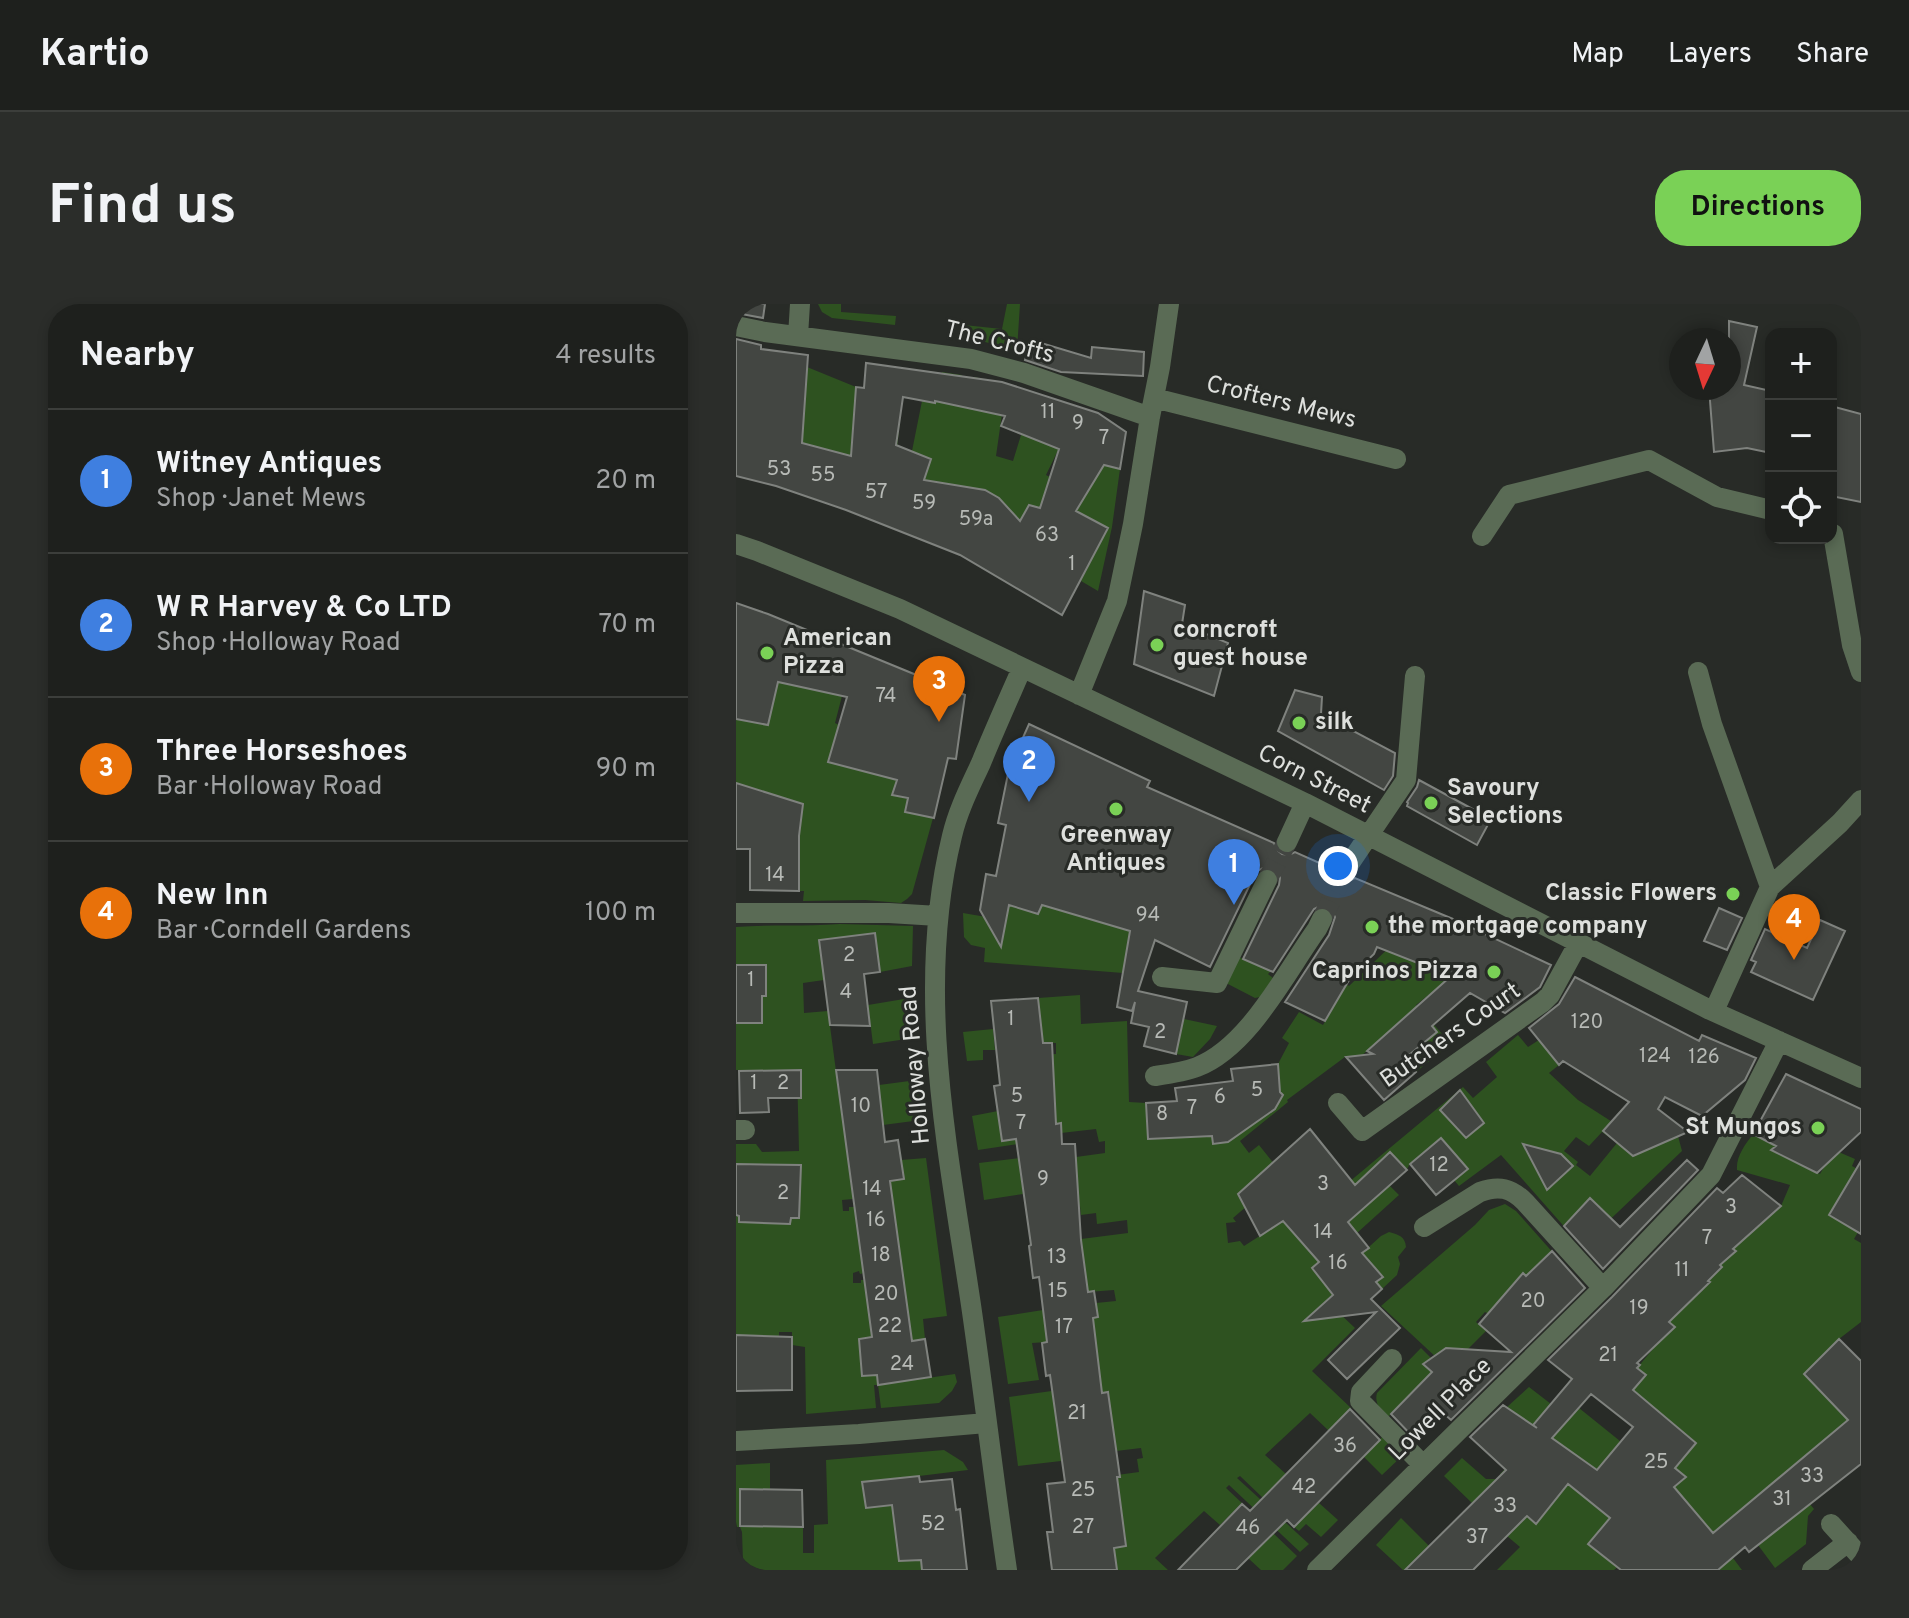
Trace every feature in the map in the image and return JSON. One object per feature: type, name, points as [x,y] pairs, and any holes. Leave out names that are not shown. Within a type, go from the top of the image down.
[{"type":"street","points":[[798,336],[800,304]]},
{"type":"street","points":[[1079,695],[1117,601],[1133,524],[1169,304]]},
{"type":"street","name":"The Crofts","points":[[736,326],[971,359],[1152,407]]},
{"type":"street","name":"Crofters Mews","points":[[1152,407],[1396,459]]},
{"type":"street","points":[[1482,536],[1509,495],[1649,460],[1717,497],[1765,509]]},
{"type":"street","name":"Corn Street","points":[[736,544],[900,609],[1305,803],[1714,1011],[1861,1078]]},
{"type":"street","points":[[1835,544],[1852,645],[1861,672]]},
{"type":"street","name":"Holloway Road","points":[[1007,1570],[936,1054],[933,980],[940,894],[957,818],[1022,668]]},
{"type":"street","points":[[1698,672],[1712,724],[1770,887]]},
{"type":"street","points":[[1346,869],[1406,780],[1415,676]]},
{"type":"street","points":[[1714,1011],[1770,887],[1861,800]]},
{"type":"street","points":[[1287,842],[1305,803]]},
{"type":"street","points":[[1162,977],[1217,983],[1267,880]]},
{"type":"street","points":[[736,913],[938,916]]},
{"type":"street","points":[[1155,1076],[1198,1067],[1236,1040],[1265,1006],[1322,919]]},
{"type":"street","name":"Butchers Court","points":[[1338,1103],[1362,1131],[1543,1002],[1550,995],[1579,942]]},
{"type":"street","name":"Lowell Place","points":[[1317,1570],[1603,1288],[1711,1175],[1779,1041]]},
{"type":"street","points":[[1424,1227],[1480,1192],[1490,1188],[1507,1189],[1525,1202],[1603,1288]]},
{"type":"street","points":[[1392,1359],[1361,1392],[1360,1401],[1422,1464]]},
{"type":"street","points":[[736,1441],[986,1423]]},
{"type":"street","points":[[1812,1570],[1854,1550],[1831,1524]]},
{"type":"green space","points":[[818,304],[841,304],[841,312],[896,316],[895,325],[832,318],[822,312]]},
{"type":"green space","points":[[1007,304],[1020,304],[1017,350],[961,336],[964,325],[1002,329]]},
{"type":"green space","points":[[807,367],[856,387],[854,411],[878,407],[901,409],[896,460],[851,477],[844,474],[847,455],[802,443]]},
{"type":"green space","points":[[942,372],[962,375],[956,405],[966,408],[974,377],[1012,385],[1002,414],[996,456],[1013,461],[1025,422],[1065,436],[1046,475],[1050,477],[1040,508],[1029,505],[1019,524],[994,495],[922,486],[912,451],[922,401],[935,403]]},
{"type":"green space","points":[[1106,450],[1104,465],[1120,469],[1112,527],[1098,591],[1081,581],[1108,528],[1066,527],[1087,493]]},
{"type":"green space","points":[[804,667],[807,688],[842,696],[835,723],[839,725],[833,743],[842,747],[907,749],[892,795],[908,799],[905,812],[933,818],[912,894],[901,903],[803,901],[804,891],[799,891],[799,846],[751,849],[736,823],[736,719],[768,725],[778,682],[799,687]]},
{"type":"green space","points":[[1139,879],[1123,973],[984,962],[985,948],[971,945],[964,937],[963,913],[992,918],[1004,932],[1014,880]]},
{"type":"green space","points":[[840,924],[913,926],[912,966],[880,972],[875,933],[819,940],[824,980],[803,983],[804,1013],[828,1011],[853,1199],[842,1200],[843,1211],[854,1207],[864,1273],[853,1273],[853,1283],[865,1280],[879,1385],[955,1374],[957,1382],[939,1403],[881,1408],[878,1385],[874,1385],[876,1408],[806,1414],[805,1347],[792,1345],[792,1332],[779,1332],[779,1354],[736,1335],[736,1215],[740,1222],[790,1224],[791,1218],[799,1218],[801,1166],[736,1164],[736,1144],[756,1144],[762,1152],[799,1151],[797,1070],[736,1070],[736,1023],[762,1023],[762,996],[766,996],[765,965],[736,965],[736,927]]},
{"type":"green space","points":[[1398,939],[1427,958],[1443,977],[1460,961],[1471,965],[1416,1005],[1445,1037],[1440,1041],[1443,1050],[1416,1072],[1384,1036],[1352,1064],[1345,1057],[1287,1100],[1240,1141],[1249,1153],[1259,1145],[1313,1212],[1463,1087],[1473,1098],[1497,1077],[1486,1062],[1518,1035],[1528,1047],[1542,1038],[1559,1065],[1549,1073],[1578,1100],[1617,1125],[1678,1136],[1682,1151],[1597,1232],[1592,1227],[1576,1240],[1501,1155],[1459,1186],[1454,1180],[1467,1169],[1441,1138],[1407,1169],[1390,1152],[1389,1185],[1399,1195],[1357,1233],[1360,1255],[1389,1232],[1403,1238],[1406,1247],[1398,1257],[1397,1275],[1382,1289],[1376,1282],[1383,1276],[1370,1262],[1319,1307],[1317,1314],[1321,1319],[1329,1318],[1337,1311],[1355,1328],[1312,1371],[1351,1408],[1329,1431],[1310,1413],[1265,1455],[1286,1474],[1263,1498],[1240,1476],[1237,1478],[1309,1544],[1300,1552],[1229,1485],[1226,1488],[1242,1503],[1220,1525],[1204,1511],[1155,1558],[1168,1570],[1099,1570],[1058,1556],[1126,1546],[1125,1532],[1115,1533],[1106,1499],[1120,1497],[1117,1475],[1139,1472],[1137,1459],[1143,1458],[1141,1448],[1116,1451],[1097,1405],[1110,1403],[1109,1392],[1091,1394],[1082,1319],[1096,1303],[1116,1301],[1114,1290],[1075,1293],[1085,1271],[1081,1239],[1128,1233],[1127,1220],[1097,1224],[1096,1213],[1081,1215],[1080,1206],[1069,1207],[1064,1170],[1077,1169],[1076,1157],[1105,1153],[1105,1141],[1099,1142],[1096,1129],[1061,1133],[1042,1125],[1054,1078],[1038,1055],[1056,1054],[1056,1043],[1041,1043],[1038,998],[1080,995],[1081,1024],[1127,1021],[1129,1102],[1146,1103],[1148,1139],[1179,1138],[1236,1105],[1281,1100],[1278,1064],[1289,1043],[1282,1038],[1299,1012],[1323,1025],[1339,998],[1319,985],[1308,969],[1311,961],[1349,986]],"holes":[[[1602,1132],[1617,1143],[1590,1176],[1564,1151],[1576,1137],[1589,1146]],[[1247,1206],[1269,1230],[1244,1246],[1240,1241],[1228,1243],[1226,1223],[1236,1222],[1233,1218]]]},
{"type":"green space","points":[[1239,957],[1271,971],[1268,974],[1273,978],[1260,997],[1255,998],[1226,983]]},
{"type":"green space","points":[[910,998],[913,1038],[873,1044],[868,1005]]},
{"type":"green space","points":[[1184,1019],[1217,1026],[1210,1039],[1193,1057],[1176,1054]]},
{"type":"green space","points":[[993,1029],[995,1050],[983,1050],[983,1060],[967,1061],[963,1032]]},
{"type":"green space","points":[[917,1080],[921,1120],[883,1125],[879,1085]]},
{"type":"green space","points":[[998,1111],[1003,1141],[1043,1136],[1044,1140],[978,1150],[972,1116]]},
{"type":"green space","points":[[1779,1116],[1807,1168],[1820,1174],[1834,1150],[1855,1159],[1852,1166],[1861,1171],[1861,1227],[1854,1239],[1861,1243],[1861,1322],[1804,1374],[1861,1434],[1843,1424],[1725,1523],[1745,1547],[1733,1558],[1742,1570],[1718,1570],[1733,1557],[1620,1565],[1614,1570],[1497,1570],[1520,1547],[1507,1536],[1530,1513],[1500,1474],[1508,1466],[1650,1508],[1686,1477],[1675,1468],[1696,1443],[1633,1390],[1646,1375],[1637,1368],[1674,1327],[1669,1322],[1722,1268],[1720,1265],[1735,1251],[1731,1246],[1781,1206],[1790,1185],[1737,1170],[1740,1155],[1753,1134],[1766,1141]]},
{"type":"green space","points":[[1046,1155],[1046,1160],[1019,1163],[1023,1194],[984,1200],[979,1163]]},
{"type":"green space","points":[[926,1158],[947,1316],[923,1319],[925,1339],[912,1341],[890,1181],[904,1179],[901,1160]]},
{"type":"green space","points":[[1505,1204],[1516,1211],[1571,1273],[1552,1267],[1543,1259],[1531,1271],[1534,1283],[1522,1273],[1504,1295],[1525,1316],[1485,1312],[1476,1322],[1486,1331],[1461,1356],[1449,1349],[1441,1351],[1452,1372],[1381,1306],[1489,1210]]},
{"type":"green space","points":[[1043,1310],[1047,1342],[1032,1343],[1039,1380],[1008,1384],[998,1317]]},
{"type":"green space","points":[[1421,1348],[1439,1366],[1388,1417],[1377,1404],[1377,1393]]},
{"type":"green space","points":[[1080,1387],[1061,1461],[1018,1466],[1009,1397]]},
{"type":"green space","points":[[1529,1387],[1551,1404],[1579,1408],[1620,1441],[1601,1477],[1507,1407]]},
{"type":"green space","points":[[1382,1437],[1401,1457],[1382,1475],[1364,1457]]},
{"type":"green space","points":[[944,1450],[963,1462],[968,1470],[862,1483],[866,1507],[887,1506],[903,1498],[899,1561],[915,1560],[920,1552],[922,1570],[736,1570],[736,1562],[743,1562],[740,1527],[803,1527],[803,1553],[814,1553],[814,1525],[828,1524],[826,1460]]},
{"type":"green space","points":[[1462,1458],[1486,1479],[1496,1479],[1472,1503],[1444,1476]]},
{"type":"green space","points":[[770,1463],[770,1490],[740,1490],[740,1527],[736,1522],[736,1465]]},
{"type":"green space","points":[[1319,1503],[1338,1520],[1321,1537],[1306,1524],[1299,1531],[1294,1527]]},
{"type":"green space","points":[[1809,1503],[1814,1509],[1808,1516],[1806,1544],[1775,1568],[1758,1545]]},
{"type":"green space","points":[[1401,1518],[1429,1546],[1406,1570],[1376,1545]]},
{"type":"green space","points":[[1273,1533],[1297,1556],[1283,1570],[1261,1570],[1248,1558]]},
{"type":"building","points":[[736,304],[765,304],[763,318],[736,313]]},
{"type":"building","points":[[1729,321],[1757,327],[1744,385],[1765,390],[1765,452],[1747,448],[1714,452],[1710,400],[1741,400],[1741,328],[1729,328]]},
{"type":"building","points":[[736,339],[761,345],[761,349],[808,355],[802,443],[851,456],[856,387],[864,388],[866,363],[1002,382],[1098,413],[1126,432],[1120,469],[1104,465],[1076,511],[1108,528],[1062,615],[960,555],[846,510],[736,476]],"holes":[[[903,397],[1005,416],[1001,426],[1059,449],[1040,508],[1029,505],[1020,521],[999,498],[985,490],[924,480],[931,459],[896,445]]]},
{"type":"building","points":[[1031,340],[1091,358],[1092,347],[1144,352],[1143,376],[1061,372],[1025,360]]},
{"type":"building","points":[[1837,408],[1861,414],[1861,502],[1837,497]]},
{"type":"building","name":"corncroft guest house","points":[[1144,591],[1185,605],[1182,624],[1228,643],[1214,696],[1134,664]]},
{"type":"building","points":[[736,603],[965,695],[956,759],[948,758],[934,818],[905,812],[908,798],[892,795],[897,780],[828,762],[847,697],[778,682],[768,725],[736,719]]},
{"type":"building","points":[[1295,690],[1322,697],[1321,714],[1395,753],[1393,776],[1384,790],[1278,731]]},
{"type":"building","points":[[1029,724],[1150,781],[1147,787],[1274,843],[1282,854],[1295,852],[1333,869],[1339,880],[1346,882],[1355,878],[1551,965],[1540,987],[1505,1013],[1470,993],[1432,1026],[1437,1032],[1404,1059],[1416,1072],[1384,1100],[1346,1057],[1373,1054],[1367,1051],[1451,976],[1377,947],[1374,954],[1352,975],[1325,1021],[1285,1002],[1329,935],[1335,917],[1327,907],[1314,909],[1273,972],[1243,959],[1279,885],[1277,872],[1265,867],[1255,874],[1210,967],[1155,940],[1138,991],[1187,1002],[1176,1054],[1144,1046],[1149,1027],[1131,1023],[1135,1002],[1132,1011],[1117,1007],[1130,931],[1042,905],[1038,914],[1009,905],[1001,947],[980,910],[986,874],[996,876],[1006,825],[998,823],[1009,769]]},
{"type":"building","points":[[1419,780],[1491,819],[1477,845],[1407,806]]},
{"type":"building","points":[[736,783],[803,804],[799,836],[799,891],[750,890],[750,849],[736,849]]},
{"type":"building","points":[[1719,908],[1742,918],[1727,950],[1704,941]]},
{"type":"building","points":[[1820,920],[1845,931],[1813,1000],[1751,972],[1756,962],[1751,960],[1765,929],[1807,948]]},
{"type":"building","points":[[875,933],[880,972],[864,974],[870,1026],[830,1025],[819,940]]},
{"type":"building","points":[[736,965],[766,965],[762,1023],[736,1023]]},
{"type":"building","points":[[1575,977],[1699,1041],[1702,1035],[1756,1058],[1745,1080],[1702,1116],[1665,1097],[1658,1109],[1688,1132],[1633,1156],[1603,1131],[1629,1102],[1563,1061],[1559,1065],[1529,1028],[1559,1004]]},
{"type":"building","points":[[1038,998],[1043,1043],[1052,1043],[1056,1124],[1061,1123],[1062,1144],[1075,1144],[1081,1240],[1088,1292],[1094,1291],[1098,1317],[1093,1318],[1102,1393],[1108,1392],[1120,1477],[1117,1477],[1126,1546],[1114,1548],[1117,1570],[1052,1570],[1047,1532],[1053,1532],[1047,1484],[1065,1482],[1050,1375],[1046,1376],[1042,1343],[1047,1342],[1039,1277],[1033,1278],[1016,1139],[1002,1141],[994,1086],[1000,1085],[991,1001]]},
{"type":"building","points":[[1278,1064],[1280,1092],[1283,1095],[1275,1109],[1228,1142],[1213,1144],[1212,1136],[1148,1139],[1146,1103],[1177,1101],[1175,1088],[1233,1081],[1231,1069]]},
{"type":"building","points":[[801,1070],[801,1098],[768,1098],[769,1112],[740,1113],[739,1071]]},
{"type":"building","points":[[836,1070],[877,1070],[885,1142],[898,1140],[904,1179],[890,1181],[912,1341],[925,1339],[931,1377],[878,1385],[877,1375],[862,1376],[859,1339],[872,1337]]},
{"type":"building","name":"St Mungos","points":[[1786,1074],[1861,1109],[1861,1132],[1817,1173],[1771,1150],[1776,1146],[1753,1134]]},
{"type":"building","points":[[1460,1090],[1484,1123],[1466,1138],[1440,1110]]},
{"type":"building","points":[[1310,1129],[1355,1185],[1390,1152],[1407,1170],[1348,1222],[1369,1248],[1362,1253],[1383,1277],[1376,1282],[1382,1289],[1371,1299],[1400,1328],[1347,1379],[1328,1360],[1376,1312],[1304,1321],[1333,1295],[1312,1268],[1319,1262],[1283,1221],[1260,1236],[1238,1194]]},
{"type":"building","points":[[1441,1138],[1468,1169],[1436,1195],[1410,1164]]},
{"type":"building","points":[[1523,1144],[1561,1154],[1573,1166],[1547,1190]]},
{"type":"building","points":[[1687,1160],[1698,1170],[1603,1269],[1564,1226],[1590,1198],[1620,1227]]},
{"type":"building","points":[[1861,1161],[1861,1234],[1829,1215]]},
{"type":"building","points":[[736,1164],[801,1165],[799,1218],[791,1218],[790,1224],[739,1222],[736,1215]]},
{"type":"building","points":[[1742,1175],[1781,1206],[1733,1249],[1736,1251],[1720,1265],[1722,1267],[1710,1282],[1669,1322],[1675,1327],[1637,1363],[1640,1365],[1637,1368],[1646,1375],[1633,1390],[1696,1443],[1675,1468],[1686,1477],[1674,1487],[1713,1533],[1848,1420],[1804,1374],[1839,1339],[1861,1361],[1861,1464],[1749,1552],[1745,1547],[1718,1570],[1621,1570],[1588,1544],[1610,1518],[1568,1484],[1536,1524],[1527,1516],[1473,1570],[1405,1570],[1506,1470],[1470,1437],[1503,1405],[1537,1428],[1533,1425],[1572,1379],[1548,1360],[1717,1188],[1723,1193]],"holes":[[[1591,1394],[1633,1427],[1597,1470],[1552,1438]]]},
{"type":"building","points":[[1552,1251],[1585,1288],[1451,1420],[1442,1412],[1415,1439],[1391,1414],[1432,1372],[1423,1364],[1446,1348],[1511,1352],[1479,1324],[1523,1273],[1526,1276]]},
{"type":"building","points":[[736,1335],[792,1337],[792,1390],[736,1391]]},
{"type":"building","points":[[1350,1409],[1380,1440],[1294,1527],[1287,1520],[1236,1570],[1178,1570],[1242,1504],[1250,1511]]},
{"type":"building","points":[[919,1476],[920,1482],[952,1479],[956,1510],[960,1509],[967,1570],[922,1570],[921,1560],[899,1561],[892,1505],[866,1508],[862,1482]]},
{"type":"building","points":[[740,1489],[802,1490],[803,1527],[740,1526]]},
{"type":"tunnel","points":[[1267,880],[1287,842]]},
{"type":"tunnel","points":[[1322,919],[1346,869]]},
{"type":"place","name":"corncroft guest house","points":[[1157,645]]},
{"type":"place","name":"American Pizza","points":[[767,653]]},
{"type":"place","name":"Three Horseshoes","points":[[939,722]]},
{"type":"place","name":"silk","points":[[1299,723]]},
{"type":"place","name":"W R Harvey & Co LTD","points":[[1029,802]]},
{"type":"place","name":"Savoury Selections","points":[[1431,803]]},
{"type":"place","name":"Greenway Antiques","points":[[1116,809]]},
{"type":"place","name":"Classic Flowers","points":[[1733,894]]},
{"type":"place","name":"Witney Antiques","points":[[1234,905]]},
{"type":"place","name":"the mortgage company","points":[[1372,927]]},
{"type":"place","name":"New Inn","points":[[1794,960]]},
{"type":"place","name":"Caprinos Pizza","points":[[1494,972]]},
{"type":"place","name":"St Mungos","points":[[1818,1128]]}]
